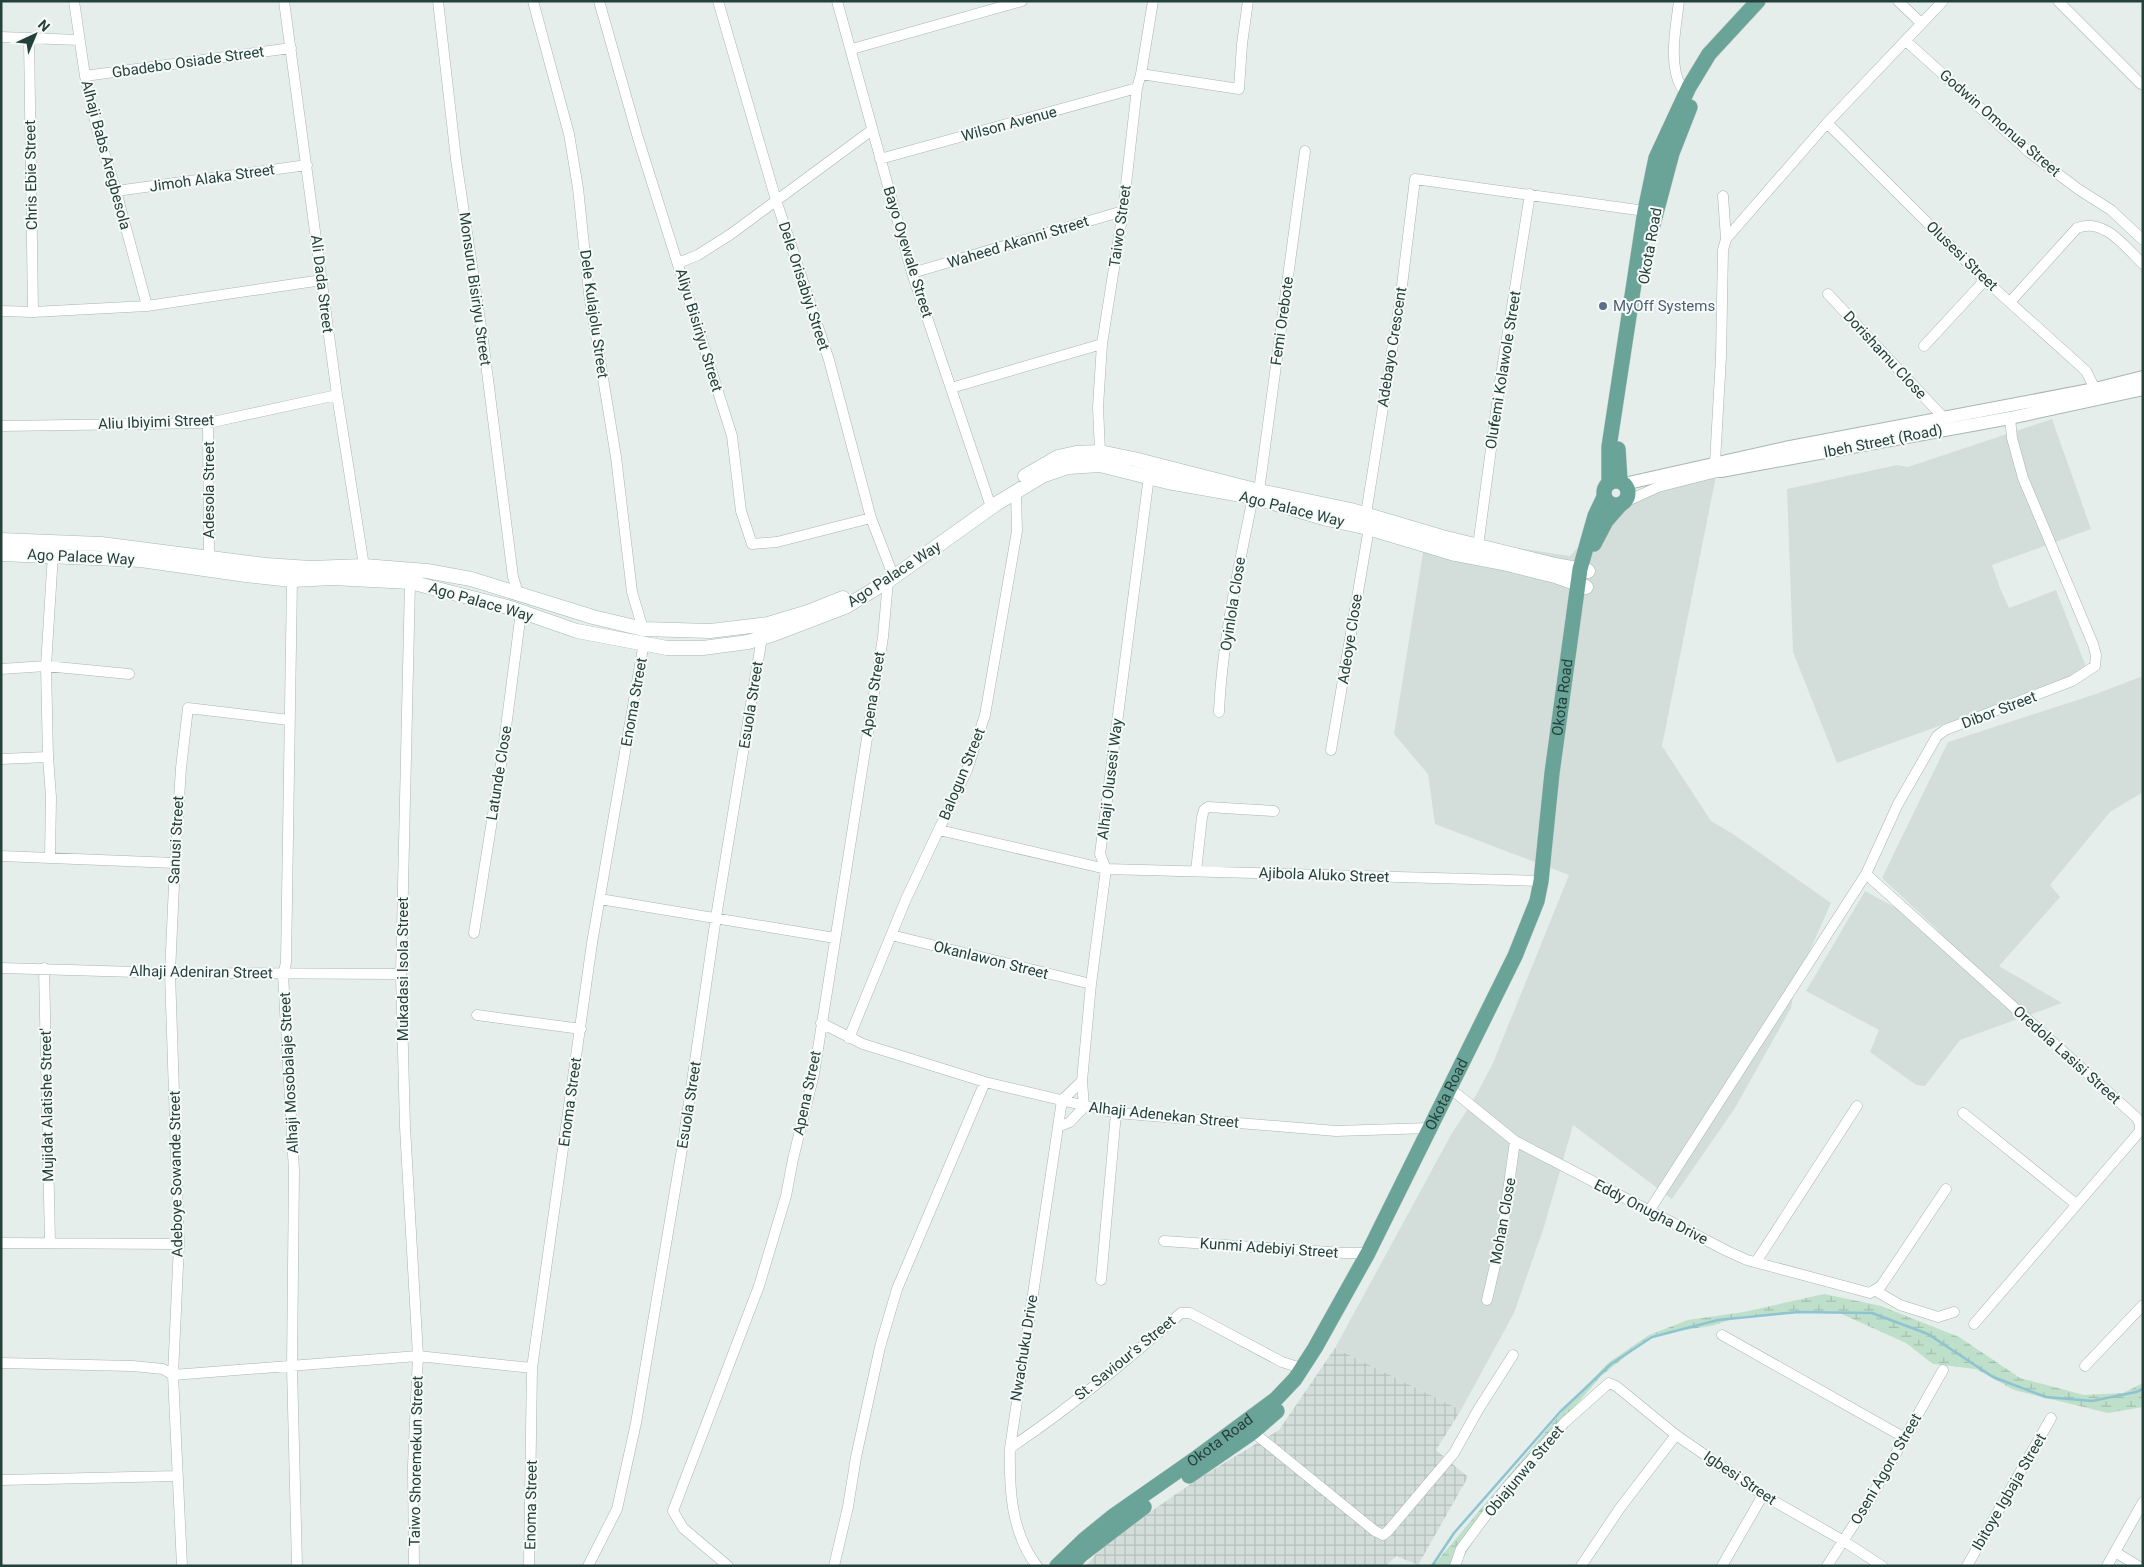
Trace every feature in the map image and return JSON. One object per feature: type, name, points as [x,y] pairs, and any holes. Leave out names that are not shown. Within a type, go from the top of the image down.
[{"type":"main road","name":"Okota Road","points":[[1614,486],[1609,447],[1645,211],[1656,158],[1689,87],[1709,54],[1758,1]]},
{"type":"main road","name":"Okota Road","points":[[1057,1566],[1085,1539],[1112,1517],[1253,1432],[1288,1402],[1310,1373],[1333,1336],[1430,1128],[1524,936],[1537,901],[1541,881],[1552,773],[1583,577],[1595,516],[1614,486],[1619,432],[1654,216],[1672,153],[1702,80],[1736,26]]},
{"type":"main road","name":"Ago Palace Way","points":[[1,554],[52,554],[141,560],[292,580],[333,578],[410,582],[521,612],[578,631],[644,636],[710,631],[768,624],[835,602],[890,576],[989,501],[1034,470],[1058,457],[1076,453],[1100,452],[1144,461],[1256,494],[1369,519],[1555,565],[1583,577]]},
{"type":"main road","name":"Ago Palace Way","points":[[1,540],[91,543],[209,558],[310,568],[364,566],[454,575],[593,617],[644,636],[667,648],[704,648],[748,642],[794,628],[845,607],[996,504],[1042,476],[1068,468],[1100,465],[1168,482],[1256,494]]},
{"type":"main road","points":[[1614,486],[1628,490],[1623,503],[1610,504],[1614,486]]},
{"type":"main road","name":"Okota Road","points":[[1071,1566],[1081,1555],[1198,1464],[1276,1399],[1315,1348],[1417,1174],[1525,950],[1544,895],[1583,577],[1599,532],[1606,521],[1623,503]]},
{"type":"main road","name":"Ago Palace Way","points":[[1369,519],[1455,554],[1583,577]]},
{"type":"main road","points":[[445,591],[454,575]]},
{"type":"main road","points":[[461,595],[471,579]]},
{"type":"street","name":"Alhaji Babs Aregbesola","points":[[74,1],[78,40],[97,129],[147,306]]},
{"type":"street","name":"Ali Dada Street","points":[[284,1],[338,395],[364,566]]},
{"type":"street","name":"Monsuru Bisiriyu Street","points":[[438,1],[456,159],[483,340],[513,577],[518,593]]},
{"type":"street","name":"Dele Kulajolu Street","points":[[533,1],[569,134],[578,188],[589,292],[616,457],[632,592],[644,636]]},
{"type":"street","name":"Aliyu Bisiriyu Street","points":[[599,1],[638,138],[732,436],[741,511],[752,544],[778,542],[871,518]]},
{"type":"street","name":"Dele Orisabiyi Street","points":[[718,1],[776,200],[829,360],[871,518],[890,576]]},
{"type":"street","name":"Bayo Oyewale Street","points":[[837,1],[852,49],[872,130],[912,274],[989,501]]},
{"type":"street","points":[[852,49],[1022,1]]},
{"type":"street","name":"Taiwo Street","points":[[1100,452],[1098,407],[1102,344],[1123,211],[1137,88],[1153,1]]},
{"type":"street","points":[[1141,74],[1239,88],[1242,44],[1248,1]]},
{"type":"street","points":[[1679,1],[1675,74],[1681,87],[1689,87]]},
{"type":"street","points":[[1898,1],[1921,23]]},
{"type":"street","points":[[1726,239],[1827,123],[1944,1]]},
{"type":"street","points":[[2058,1],[2141,84]]},
{"type":"street","points":[[1,37],[78,40]]},
{"type":"street","name":"Chris Ebie Street","points":[[29,38],[33,312]]},
{"type":"street","name":"Godwin Omonua Street","points":[[1906,41],[2029,152],[2078,189],[2111,210],[2143,240]]},
{"type":"street","name":"Gbadebo Osiade Street","points":[[85,76],[291,48]]},
{"type":"street","name":"Wilson Avenue","points":[[880,159],[1137,88]]},
{"type":"street","name":"Olusesi Street","points":[[1827,123],[1984,280],[2086,371],[2095,389]]},
{"type":"street","points":[[678,263],[692,259],[706,250],[872,130]]},
{"type":"street","name":"Femi Orebote","points":[[1256,494],[1305,151]]},
{"type":"street","name":"Jimoh Alaka Street","points":[[116,191],[307,165]]},
{"type":"street","name":"Adebayo Crescent","points":[[1369,519],[1415,180],[1530,194]]},
{"type":"street","points":[[1530,194],[1645,211]]},
{"type":"street","name":"Olufemi Kolawole Street","points":[[1478,546],[1500,382],[1530,194]]},
{"type":"street","points":[[1718,467],[1723,250],[1726,239],[1723,196]]},
{"type":"street","name":"Waheed Akanni Street","points":[[912,274],[1123,211]]},
{"type":"street","points":[[2010,302],[2077,228],[2086,224],[2107,230],[2143,264]]},
{"type":"street","points":[[1,311],[33,312],[147,306],[322,280]]},
{"type":"street","points":[[1924,346],[1984,280]]},
{"type":"street","name":"Dorishamu Close","points":[[1828,294],[1942,416]]},
{"type":"street","points":[[951,388],[1102,344]]},
{"type":"street","name":"Ibeh Street (Road)","points":[[1623,503],[1658,486],[1718,467],[1942,416],[2095,389],[2143,377]]},
{"type":"street","name":"Ibeh Street (Road)","points":[[1614,486],[2010,418],[2143,389]]},
{"type":"street","name":"Aliu Ibiyimi Street","points":[[1,426],[208,423],[338,395]]},
{"type":"street","name":"Dibor Street","points":[[1648,1211],[1784,997],[1866,874],[1898,804],[1937,736],[1953,727],[2072,681],[2095,666],[2096,655],[2093,644],[2023,478],[2012,438],[2010,418]]},
{"type":"street","name":"Adesola Street","points":[[208,423],[209,558]]},
{"type":"street","name":"Alhaji Olusesi Way","points":[[1084,1107],[1082,1081],[1091,984],[1106,869],[1100,854],[1149,476]]},
{"type":"street","name":"Balogun Street","points":[[849,1038],[906,899],[967,770],[985,715],[1017,531],[1016,493]]},
{"type":"street","name":"Oyinlola Close","points":[[1219,712],[1220,689],[1239,565],[1256,494]]},
{"type":"street","name":"Adeoye Close","points":[[1331,750],[1369,519]]},
{"type":"street","points":[[50,858],[51,797],[46,666],[52,554]]},
{"type":"street","name":"Apena Street","points":[[728,1566],[682,1528],[673,1511],[764,1269],[786,1196],[792,1159],[814,1074],[881,647],[890,576]]},
{"type":"street","name":"Alhaji Mosobalaje Street","points":[[292,580],[286,963],[283,974],[294,1171],[292,1366],[297,1566]]},
{"type":"street","name":"Mukadasi Isola Street","points":[[410,582],[402,974],[405,1127],[418,1356]]},
{"type":"street","name":"Latunde Close","points":[[474,933],[502,758],[521,612]]},
{"type":"street","name":"Enoma Street","points":[[529,1566],[532,1368],[592,943],[644,636]]},
{"type":"street","name":"Esuola Street","points":[[588,1566],[618,1509],[636,1423],[683,1143],[716,918],[762,637]]},
{"type":"street","points":[[1,669],[46,666],[129,674]]},
{"type":"street","name":"Sanusi Street","points":[[170,973],[174,863],[181,768],[188,708],[289,720]]},
{"type":"street","points":[[1,759],[48,756]]},
{"type":"street","points":[[1196,871],[1204,810],[1215,806],[1274,811]]},
{"type":"street","name":"Ajibola Aluko Street","points":[[939,830],[1106,869],[1541,881]]},
{"type":"street","points":[[1,856],[174,863]]},
{"type":"street","name":"Oredola Lasisi Street","points":[[1866,874],[2138,1118],[2140,1124],[2140,1131],[1974,1324]]},
{"type":"street","points":[[600,898],[835,938]]},
{"type":"street","name":"Okanlawon Street","points":[[891,935],[1091,984]]},
{"type":"street","name":"Alhaji Adeniran Street","points":[[1,968],[170,973],[402,974]]},
{"type":"street","name":"Mujidat Alatishe Street'","points":[[44,968],[50,1242]]},
{"type":"street","name":"Adeboye Sowande Street","points":[[170,973],[178,1244],[173,1375],[182,1566]]},
{"type":"street","points":[[477,1015],[581,1028]]},
{"type":"street","name":"Alhaji Adenekan Street","points":[[821,1023],[849,1038],[985,1082],[1084,1107],[1116,1113],[1336,1131],[1430,1128]]},
{"type":"street","points":[[1062,1100],[1082,1081]]},
{"type":"street","points":[[834,1566],[848,1507],[856,1457],[878,1356],[897,1289],[985,1082]]},
{"type":"street","name":"Eddy Onugha Drive","points":[[1456,1094],[1515,1141],[1726,1251],[1756,1262],[1863,1292],[1870,1293],[1876,1291]]},
{"type":"street","name":"Nwachuku Drive","points":[[1037,1566],[1028,1555],[1015,1518],[1011,1493],[1010,1448],[1062,1100]]},
{"type":"street","points":[[1756,1262],[1857,1106]]},
{"type":"street","points":[[1058,1127],[1070,1122],[1084,1107]]},
{"type":"street","points":[[1101,1280],[1116,1113]]},
{"type":"street","points":[[1963,1113],[2076,1204]]},
{"type":"street","name":"Mohan Close","points":[[1488,1300],[1502,1235],[1515,1141]]},
{"type":"street","points":[[1946,1190],[1876,1291],[1900,1305],[1938,1317],[1954,1312]]},
{"type":"street","name":"Kunmi Adebiyi Street","points":[[1164,1242],[1344,1254],[1371,1253]]},
{"type":"street","points":[[1,1243],[178,1244]]},
{"type":"street","points":[[2085,1366],[2143,1305]]},
{"type":"street","name":"St. Saviour's Street","points":[[1010,1448],[1124,1362],[1181,1313],[1190,1313],[1282,1362],[1301,1368]]},
{"type":"street","points":[[1722,1335],[1904,1438]]},
{"type":"street","points":[[1253,1432],[1375,1531],[1383,1534],[1388,1531],[1454,1453],[1478,1410],[1513,1355]]},
{"type":"street","points":[[1,1363],[133,1366],[160,1369],[173,1375],[418,1356],[532,1368]]},
{"type":"street","name":"Taiwo Shoremekun Street","points":[[414,1566],[413,1466],[418,1356]]},
{"type":"street","name":"Oseni Agoro Street","points":[[1827,1566],[1842,1540],[1857,1520],[1943,1370]]},
{"type":"street","name":"Igbesi Street","points":[[1605,1384],[1609,1383],[1616,1386],[1676,1435],[1763,1495],[1842,1540],[1882,1566]]},
{"type":"street","name":"Obiajunwa Street","points":[[1455,1566],[1460,1549],[1507,1487],[1564,1423],[1605,1384]]},
{"type":"street","name":"Ibitoye Igbaja Street","points":[[1967,1566],[2051,1418]]},
{"type":"street","points":[[1581,1566],[1620,1508],[1676,1435]]},
{"type":"street","points":[[1,1480],[177,1476]]},
{"type":"street","points":[[1722,1566],[1763,1495]]},
{"type":"street","points":[[2107,1566],[2143,1502]]},
{"type":"street","points":[[2115,1552],[2138,1566]]},
{"type":"shaded area","points":[[2052,419],[2091,529],[1992,565],[2009,608],[2056,590],[2088,672],[1837,763],[1793,652],[1787,489],[1897,465],[1908,467]]},
{"type":"shaded area","points":[[1717,471],[1662,746],[1711,821],[1733,834],[1831,903],[1795,984],[1791,1008],[1735,1108],[1672,1199],[1573,1125],[1544,1227],[1514,1313],[1461,1410],[1335,1348],[1452,1133],[1473,1101],[1493,1063],[1569,875],[1435,824],[1428,774],[1394,734],[1426,534],[1570,556],[1618,504]]},
{"type":"shaded area","points":[[2143,676],[2143,792],[2110,812],[2050,885],[2060,897],[1999,966],[2062,1003],[1960,1040],[1925,1086],[1916,1085],[1870,1052],[1879,1030],[1806,991],[1865,891],[1940,932],[1882,878],[1948,742],[2096,694]]},
{"type":"shaded area","points":[[1335,1348],[1461,1410],[1436,1450],[1468,1477],[1418,1565],[1396,1556],[1386,1566],[1086,1566],[1102,1547],[1134,1523],[1201,1477],[1279,1430]]},
{"type":"green space","points":[[1824,1294],[1881,1306],[1959,1337],[2020,1378],[2084,1395],[2123,1393],[2143,1383],[2143,1407],[2108,1413],[2014,1390],[1976,1369],[1933,1364],[1906,1343],[1835,1311],[1742,1316],[1711,1326],[1652,1335],[1601,1376],[1511,1481],[1458,1566],[1433,1566],[1562,1412],[1608,1363],[1649,1335],[1688,1320],[1744,1312]]},
{"type":"waterway","points":[[1432,1566],[1454,1533],[1560,1412],[1611,1364],[1652,1337],[1718,1320],[1798,1312],[1872,1313],[1928,1334],[1993,1377],[2046,1397],[2092,1401],[2143,1389]]},
{"type":"place","name":"MyOff Systems","points":[[1603,306]]}]
